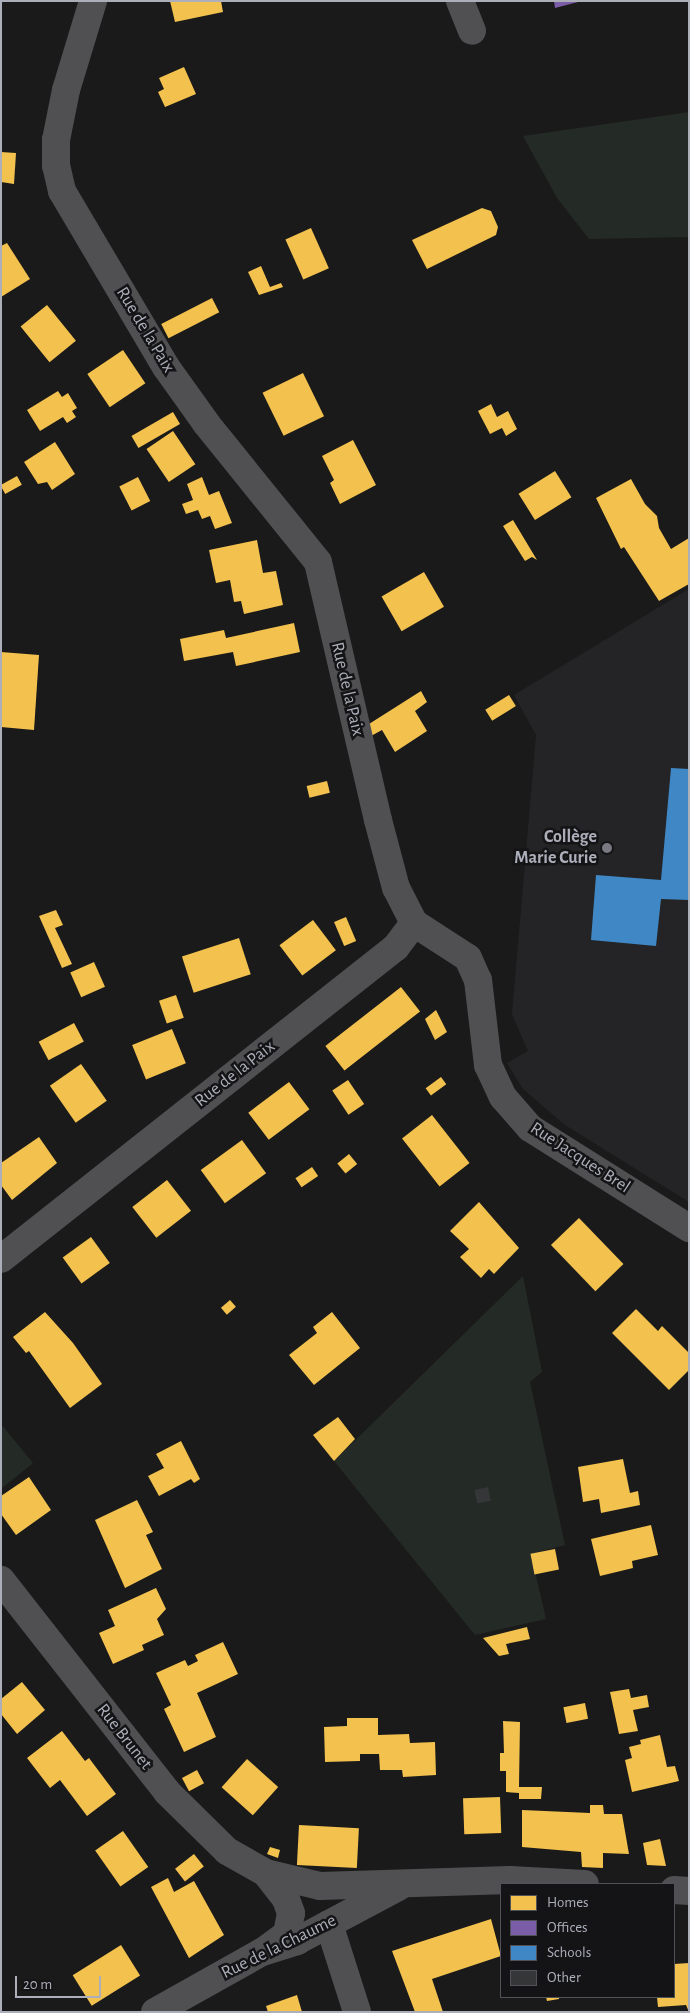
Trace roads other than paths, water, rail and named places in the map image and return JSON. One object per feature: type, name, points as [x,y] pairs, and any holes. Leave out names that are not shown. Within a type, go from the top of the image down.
[{"type":"street","name":"Rue de la Paix","points":[[1,1259],[396,947],[414,923],[396,888],[378,820],[318,562],[206,423],[166,367],[62,191],[56,166],[56,140],[66,90],[93,1]]},
{"type":"street","points":[[460,1],[472,31]]},
{"type":"street","name":"Rue Jacques Brel","points":[[414,923],[468,958],[478,980],[491,1073],[503,1097],[530,1128],[689,1228]]},
{"type":"street","name":"Rue Brunet","points":[[1,1580],[166,1792],[227,1851],[266,1873]]},
{"type":"street","points":[[262,1952],[287,1934],[291,1913],[286,1899],[266,1873]]},
{"type":"street","name":"Rue de la Chaume","points":[[266,1873],[320,1886],[510,1880],[566,1883]]},
{"type":"street","name":"Rue de la Chaume","points":[[155,2012],[262,1952],[297,1941],[404,1884]]},
{"type":"street","points":[[675,1890],[689,1891]]},
{"type":"street","points":[[329,1924],[357,2012]]},
{"type":"place","name":"Collège Marie Curie","points":[[607,848]]}]
